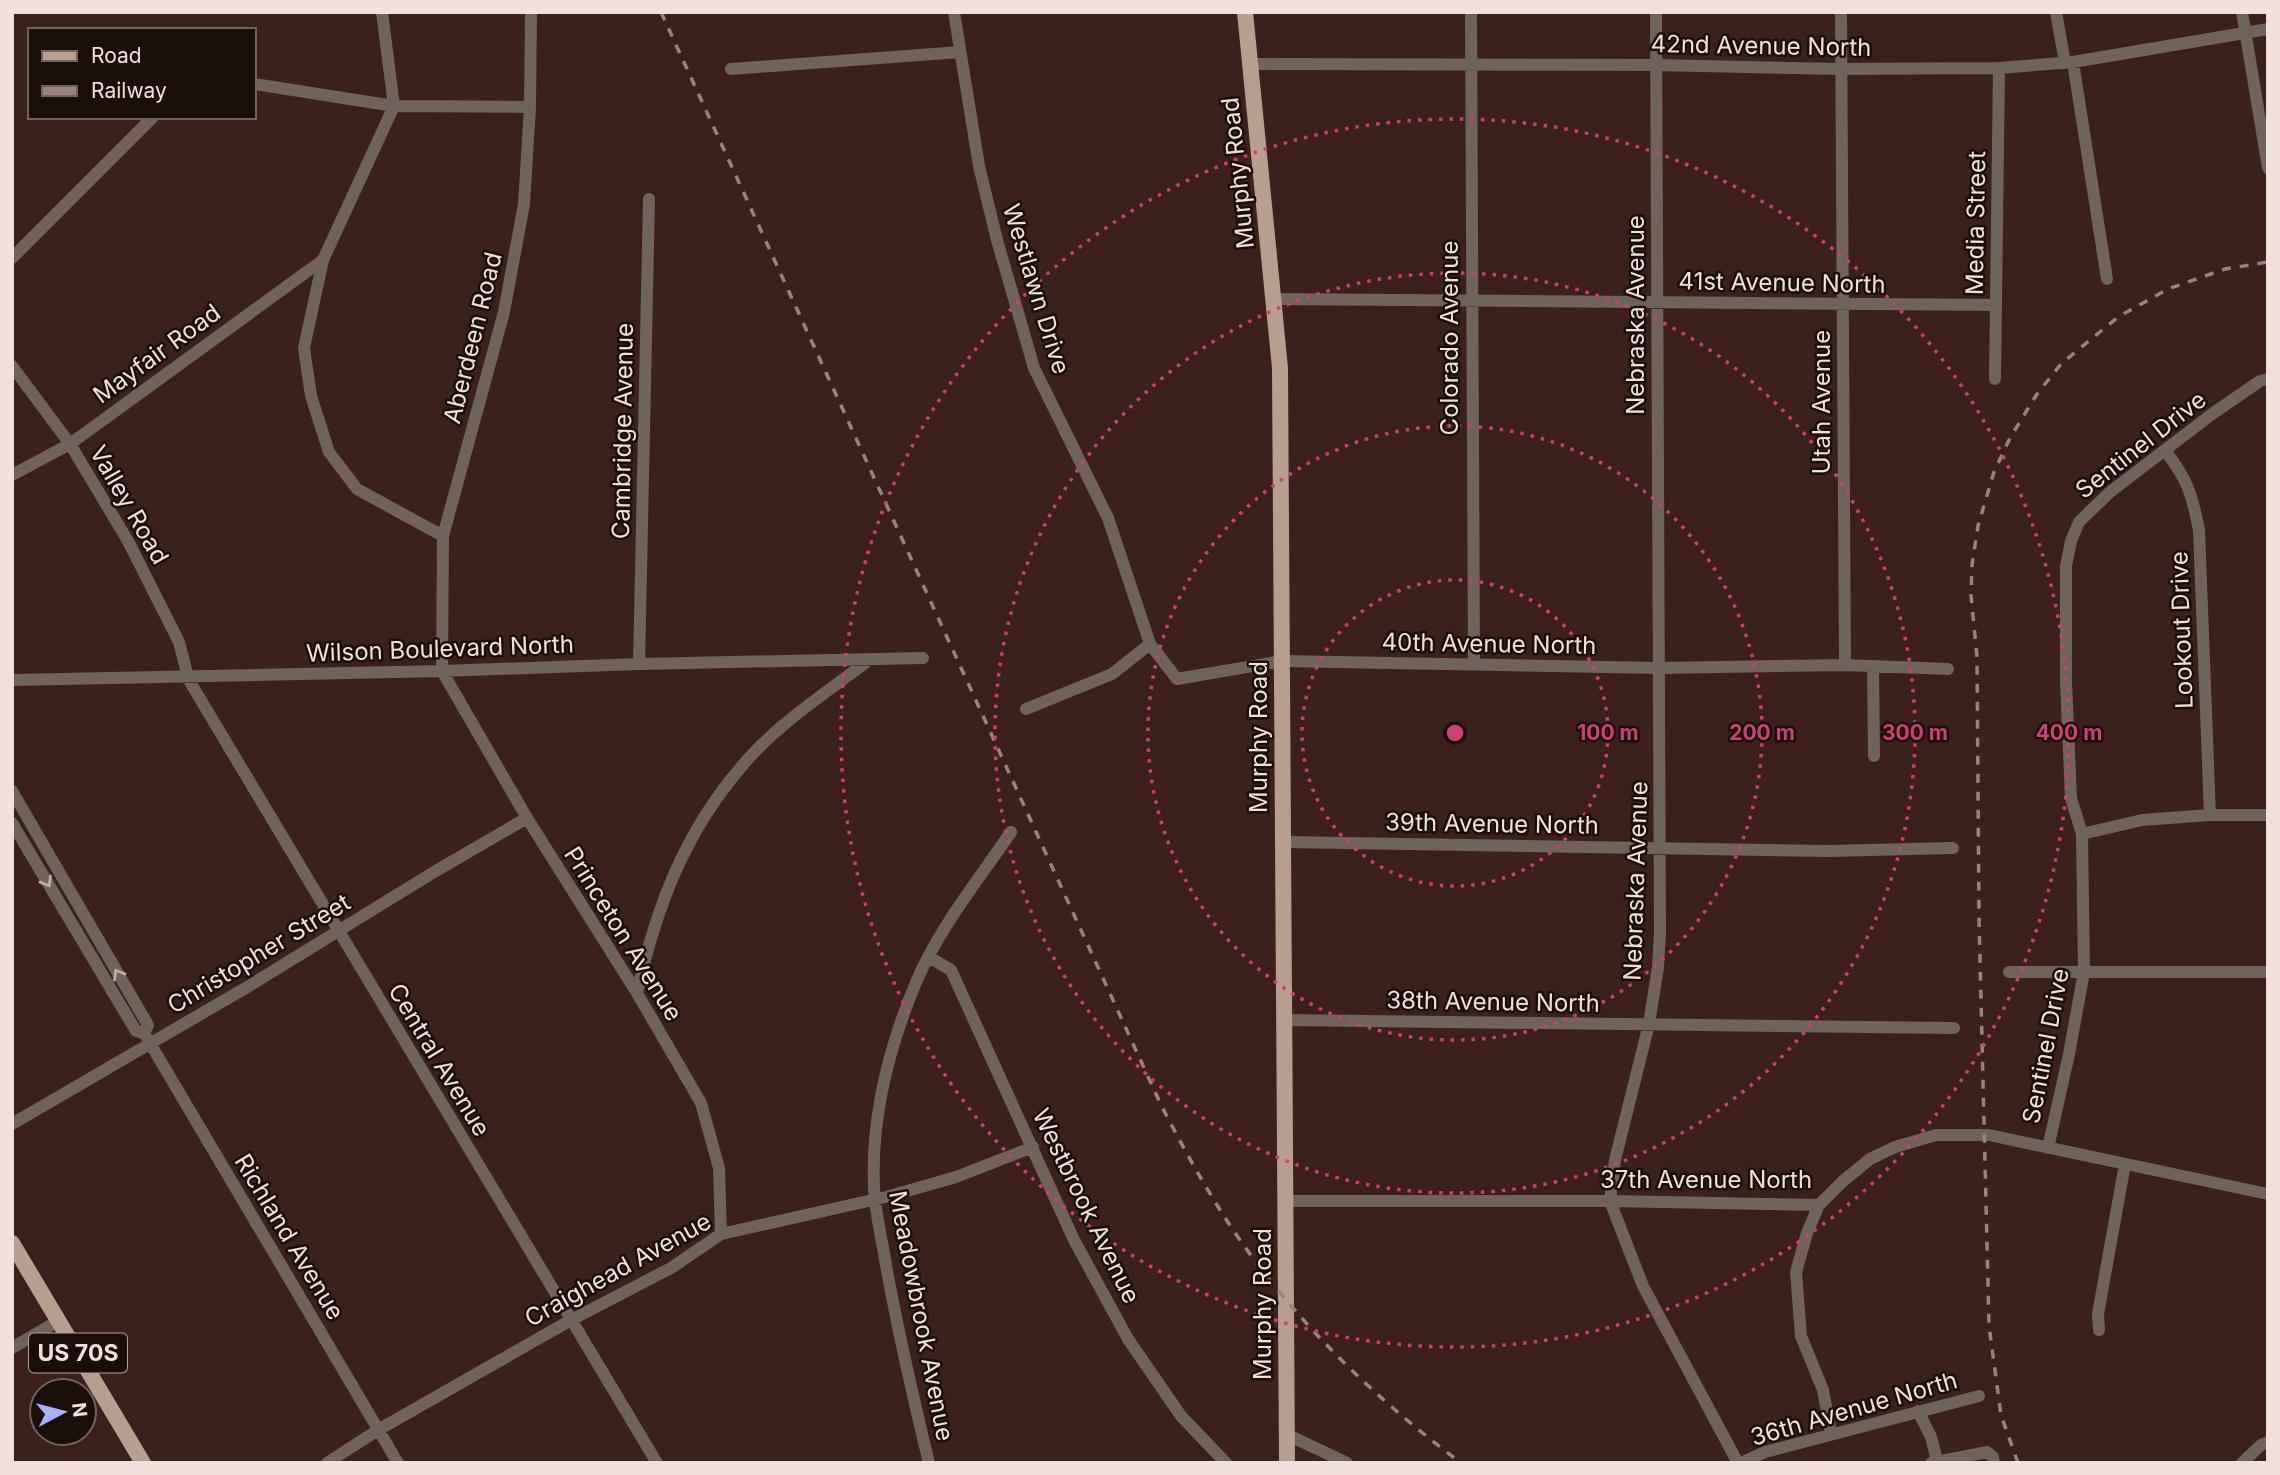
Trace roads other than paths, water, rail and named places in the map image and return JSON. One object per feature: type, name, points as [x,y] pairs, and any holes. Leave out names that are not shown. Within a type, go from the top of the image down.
[{"type":"main road","name":"Murphy Road","points":[[1245,12],[1280,368],[1286,1463]]},
{"type":"main road","name":"US 70S","points":[[12,1243],[143,1463]]},
{"type":"street","points":[[382,12],[394,106],[323,260],[304,348],[311,396],[329,452],[357,489],[443,536]]},
{"type":"street","name":"Aberdeen Road","points":[[442,671],[443,536],[504,312],[524,204],[530,107],[531,12]]},
{"type":"street","name":"Westlawn Drive","points":[[954,12],[979,166],[1034,368],[1108,518],[1150,644]]},
{"type":"street","name":"Colorado Avenue","points":[[1471,12],[1474,664]]},
{"type":"street","name":"Nebraska Avenue","points":[[1656,12],[1660,944],[1649,1024],[1615,1160],[1610,1201],[1643,1286],[1740,1463]]},
{"type":"street","name":"Utah Avenue","points":[[1841,12],[1845,665]]},
{"type":"street","points":[[2056,12],[2069,63],[2107,279]]},
{"type":"street","points":[[2242,12],[2268,168]]},
{"type":"street","name":"42nd Avenue North","points":[[1250,64],[1999,68],[2069,63],[2268,29]]},
{"type":"street","points":[[731,69],[960,52]]},
{"type":"street","name":"Media Street","points":[[1995,379],[1999,68]]},
{"type":"street","points":[[256,84],[394,106],[530,107]]},
{"type":"street","points":[[12,258],[151,119]]},
{"type":"street","name":"Cambridge Avenue","points":[[639,664],[649,199]]},
{"type":"street","name":"Mayfair Road","points":[[12,475],[69,444],[323,260]]},
{"type":"street","name":"41st Avenue North","points":[[1274,299],[1996,305]]},
{"type":"street","name":"Valley Road","points":[[12,366],[69,444],[128,541],[179,642],[188,677]]},
{"type":"street","name":"Sentinel Drive","points":[[2048,1147],[2070,1054],[2084,972],[2082,834],[2071,798],[2066,682],[2066,566],[2071,541],[2079,522],[2095,505],[2212,414],[2260,381],[2268,379]]},
{"type":"street","name":"Lookout Drive","points":[[2166,452],[2183,475],[2199,530],[2210,815]]},
{"type":"street","points":[[1026,709],[1112,674],[1150,644]]},
{"type":"street","name":"40th Avenue North","points":[[1150,644],[1177,679],[1282,661],[1660,668],[1873,666]]},
{"type":"street","name":"Wilson Boulevard North","points":[[12,681],[923,658]]},
{"type":"street","points":[[637,993],[649,939],[668,885],[685,849],[711,808],[742,765],[789,721],[870,659]]},
{"type":"street","points":[[1874,756],[1873,666],[1948,669]]},
{"type":"street","name":"Princeton Avenue","points":[[442,671],[527,818],[637,993],[701,1103],[719,1168],[721,1234]]},
{"type":"street","name":"Central Avenue","points":[[188,677],[337,931],[657,1463]]},
{"type":"street","name":"Richland Avenue","points":[[12,791],[148,1025],[147,1038]]},
{"type":"street","points":[[2082,834],[2142,820],[2210,815],[2268,816]]},
{"type":"street","name":"Christopher Street","points":[[12,1124],[147,1038],[337,931],[527,818]]},
{"type":"street","name":"Richland Avenue","points":[[12,823],[135,1031],[147,1038],[398,1463]]},
{"type":"street","name":"Meadowbrook Avenue","points":[[929,1463],[896,1319],[875,1200],[874,1162],[880,1102],[893,1047],[918,979],[944,929],[1011,832]]},
{"type":"street","name":"39th Avenue North","points":[[1283,842],[1829,850],[1953,848]]},
{"type":"street","name":"Westbrook Avenue","points":[[929,957],[951,971],[1074,1240],[1128,1339],[1181,1416],[1226,1463]]},
{"type":"street","points":[[2010,972],[2268,972]]},
{"type":"street","name":"38th Avenue North","points":[[1284,1020],[1954,1028]]},
{"type":"street","name":"37th Avenue North","points":[[1285,1201],[1610,1201],[1819,1205],[1870,1160],[1895,1147],[1936,1135],[1989,1135],[2268,1194]]},
{"type":"street","name":"Craighead Avenue","points":[[327,1463],[378,1430],[571,1320],[671,1268],[721,1234],[875,1200],[956,1177],[1033,1147]]},
{"type":"street","points":[[2099,1330],[2098,1314],[2125,1164]]},
{"type":"street","points":[[1819,1205],[1799,1260],[1797,1297],[1801,1336],[1823,1390],[1831,1434]]},
{"type":"street","points":[[12,1348],[58,1321]]},
{"type":"street","name":"36th Avenue North","points":[[1740,1463],[1765,1452],[1979,1396]]},
{"type":"street","points":[[1918,1411],[1931,1437],[1934,1462],[1987,1452],[1993,1457],[1994,1463]]},
{"type":"street","points":[[1286,1434],[1347,1463]]},
{"type":"street","points":[[2242,1463],[2260,1445],[2268,1442]]},
{"type":"railway","points":[[661,12],[1161,1105],[1189,1157],[1240,1240],[1288,1303],[1370,1387],[1461,1463]]},
{"type":"railway","points":[[2018,1463],[2001,1415],[1989,1326],[1979,918],[1977,657],[1971,595],[1978,526],[1994,472],[2010,438],[2037,394],[2061,364],[2118,317],[2168,289],[2225,269],[2268,262]]}]
